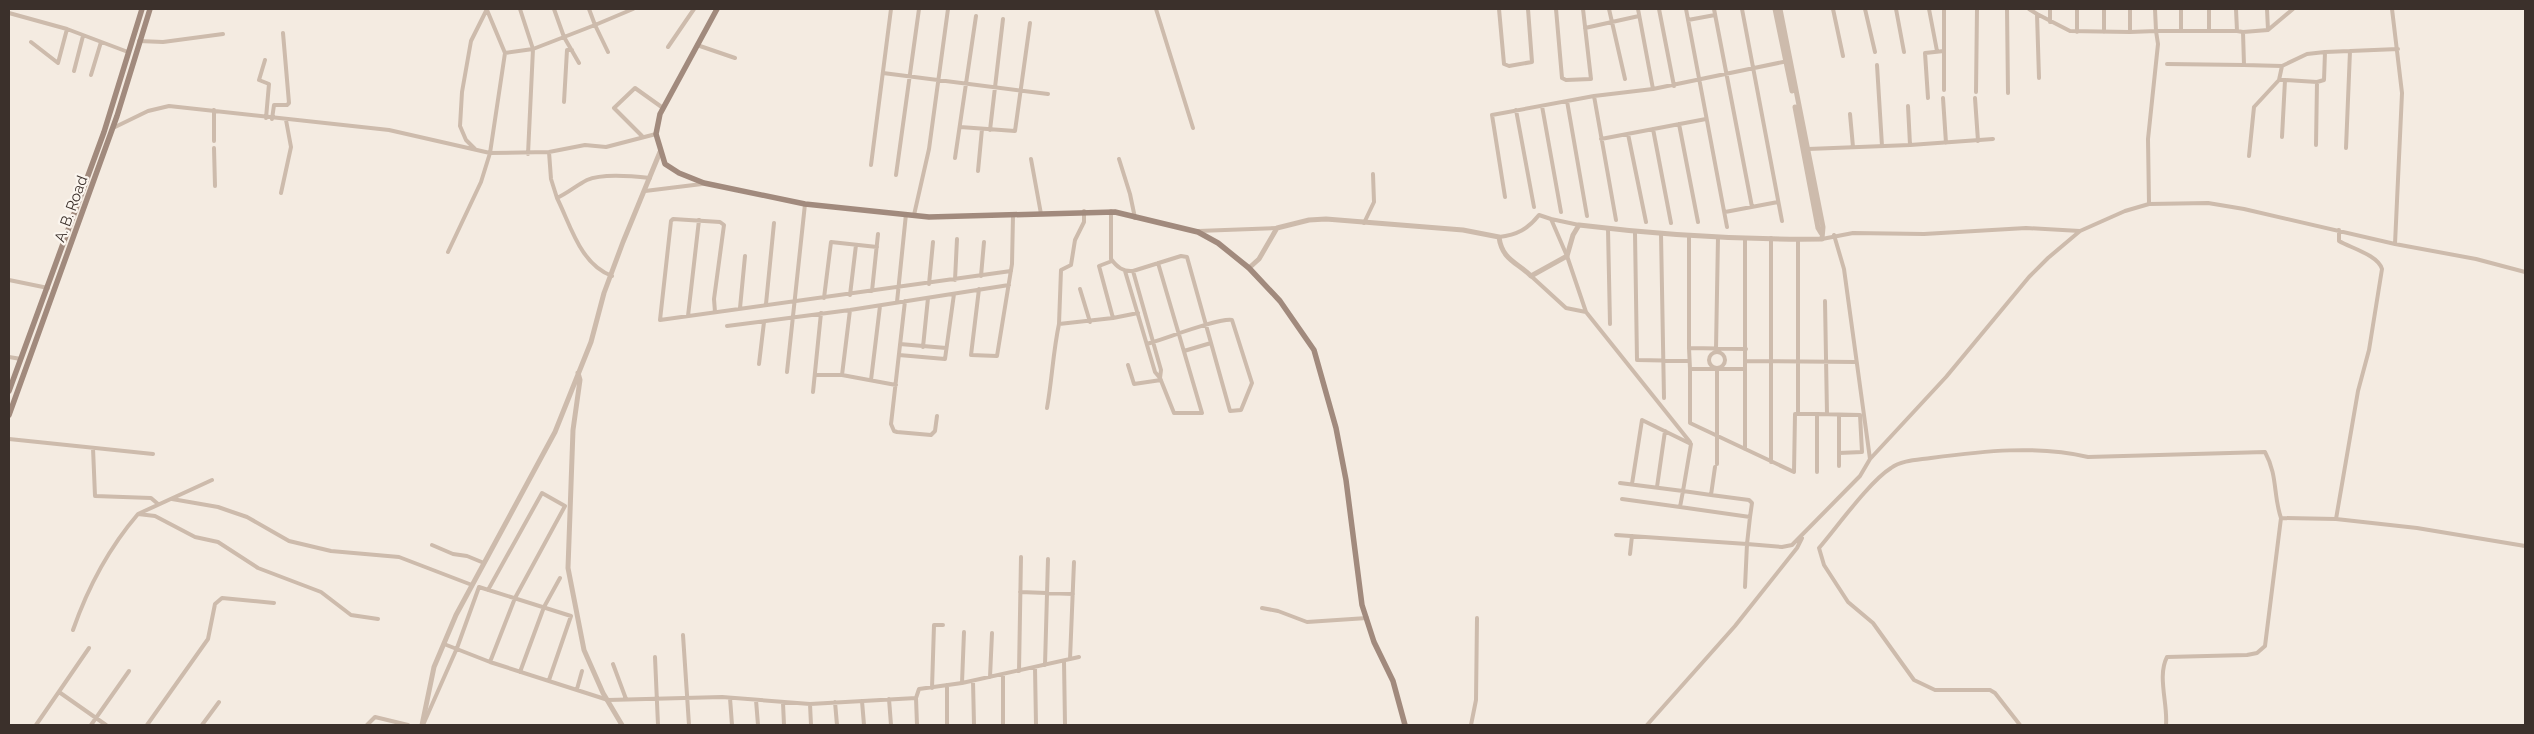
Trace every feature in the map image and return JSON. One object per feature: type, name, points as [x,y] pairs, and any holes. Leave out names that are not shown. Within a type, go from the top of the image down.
[{"type":"main road","name":"A. B. Road","points":[[9,391],[48,288],[109,115],[142,9]]},
{"type":"main road","name":"A. B. Road","points":[[9,415],[117,118],[150,9]]},
{"type":"main road","points":[[717,9],[663,108],[656,134],[665,164],[679,173],[704,183],[805,204],[914,215],[1013,216],[1084,211],[1113,212],[1196,231],[1218,243],[1249,268],[1280,301],[1314,350],[1336,428],[1346,480],[1362,605],[1378,654],[1394,681],[1405,725]]},
{"type":"main road","points":[[109,115],[117,118]]},
{"type":"street","points":[[448,252],[481,182],[490,153],[505,52],[487,9]]},
{"type":"street","points":[[476,150],[466,140],[460,126],[462,92],[471,41],[487,9]]},
{"type":"street","points":[[520,9],[534,49],[528,154]]},
{"type":"street","points":[[554,9],[564,37],[579,63]]},
{"type":"street","points":[[589,9],[608,52]]},
{"type":"street","points":[[505,52],[534,49],[596,25],[624,10],[633,9]]},
{"type":"street","points":[[668,47],[694,9]]},
{"type":"street","points":[[871,165],[891,9]]},
{"type":"street","points":[[896,175],[919,9]]},
{"type":"street","points":[[914,215],[929,149],[948,9]]},
{"type":"street","points":[[1156,9],[1193,128]]},
{"type":"street","points":[[1499,9],[1504,64],[1508,66],[1532,62],[1528,9]]},
{"type":"street","points":[[1556,9],[1563,80],[1591,79],[1583,9]]},
{"type":"street","points":[[1609,9],[1625,79]]},
{"type":"street","points":[[1638,9],[1653,89]]},
{"type":"street","points":[[1660,9],[1674,86]]},
{"type":"street","points":[[1686,9],[1698,81],[1727,227]]},
{"type":"street","points":[[1714,9],[1752,207]]},
{"type":"street","points":[[1742,9],[1782,221]]},
{"type":"street","points":[[1775,9],[1808,149],[1823,226],[1822,236]]},
{"type":"street","points":[[1780,9],[1818,228],[1822,236]]},
{"type":"street","points":[[1833,9],[1843,56]]},
{"type":"street","points":[[1865,9],[1875,52]]},
{"type":"street","points":[[1896,9],[1904,52]]},
{"type":"street","points":[[1929,9],[1937,51]]},
{"type":"street","points":[[1944,9],[1944,90]]},
{"type":"street","points":[[1976,9],[1976,92]]},
{"type":"street","points":[[2007,9],[2008,93]]},
{"type":"street","points":[[2029,9],[2050,22],[2077,32],[2243,32],[2268,30],[2293,9]]},
{"type":"street","points":[[2050,9],[2050,22]]},
{"type":"street","points":[[2077,9],[2077,32]]},
{"type":"street","points":[[2104,9],[2104,32]]},
{"type":"street","points":[[2130,9],[2130,32]]},
{"type":"street","points":[[2149,204],[2148,139],[2158,46],[2156,9]]},
{"type":"street","points":[[2181,9],[2181,31]]},
{"type":"street","points":[[2209,9],[2209,31]]},
{"type":"street","points":[[2236,9],[2237,31]]},
{"type":"street","points":[[2267,9],[2268,30]]},
{"type":"street","points":[[2392,9],[2398,49],[2402,102],[2394,244]]},
{"type":"street","points":[[9,12],[67,29],[128,52]]},
{"type":"street","points":[[2037,14],[2038,78]]},
{"type":"street","points":[[1688,20],[1715,15]]},
{"type":"street","points":[[956,158],[976,16]]},
{"type":"street","points":[[1585,28],[1639,16]]},
{"type":"street","points":[[990,130],[1003,19]]},
{"type":"street","points":[[960,127],[1015,131],[1030,23]]},
{"type":"street","points":[[31,42],[58,63],[67,29]]},
{"type":"street","points":[[2243,32],[2244,64]]},
{"type":"street","points":[[271,105],[287,105],[289,102],[283,33]]},
{"type":"street","points":[[139,41],[163,42],[223,34]]},
{"type":"street","points":[[74,71],[83,36]]},
{"type":"street","points":[[91,75],[101,42]]},
{"type":"street","points":[[697,45],[735,58]]},
{"type":"street","points":[[2167,64],[2282,66],[2307,54],[2350,50],[2398,49]]},
{"type":"street","points":[[564,102],[567,50],[572,50]]},
{"type":"street","points":[[2346,148],[2350,50]]},
{"type":"street","points":[[1928,98],[1925,55],[1927,52],[1944,51]]},
{"type":"street","points":[[2279,80],[2317,82],[2324,80],[2325,52]]},
{"type":"street","points":[[265,60],[259,80],[269,84],[272,118]]},
{"type":"street","points":[[1505,197],[1492,116],[1594,96],[1674,86],[1754,70],[1788,61]]},
{"type":"street","points":[[1877,65],[1882,146]]},
{"type":"street","points":[[2249,156],[2254,107],[2279,80],[2282,66]]},
{"type":"street","points":[[883,73],[1048,94]]},
{"type":"street","points":[[2282,137],[2285,80]]},
{"type":"street","points":[[2316,145],[2317,82]]},
{"type":"street","points":[[642,136],[614,108],[635,88],[663,108]]},
{"type":"street","points":[[1594,96],[1616,220]]},
{"type":"street","points":[[1943,98],[1946,143]]},
{"type":"street","points":[[1975,98],[1978,141]]},
{"type":"street","points":[[1566,101],[1587,216]]},
{"type":"street","points":[[266,118],[271,105]]},
{"type":"street","points":[[113,128],[148,111],[169,106],[389,130],[490,153],[528,154],[586,145],[606,147],[642,136],[656,134]]},
{"type":"street","points":[[1542,106],[1561,212]]},
{"type":"street","points":[[1908,106],[1910,145]]},
{"type":"street","points":[[214,110],[214,141]]},
{"type":"street","points":[[1516,110],[1534,207]]},
{"type":"street","points":[[1850,114],[1853,148]]},
{"type":"street","points":[[1601,139],[1706,119]]},
{"type":"street","points":[[281,193],[291,147],[286,120]]},
{"type":"street","points":[[1679,124],[1698,222]]},
{"type":"street","points":[[978,171],[982,129]]},
{"type":"street","points":[[1653,129],[1671,223]]},
{"type":"street","points":[[1628,134],[1646,222]]},
{"type":"street","points":[[1808,149],[1910,145],[1993,139]]},
{"type":"street","points":[[214,148],[215,186]]},
{"type":"street","points":[[550,152],[553,190],[572,233],[584,254],[600,272],[612,276]]},
{"type":"street","points":[[423,725],[434,667],[472,585],[555,432],[591,342],[604,293],[660,152]]},
{"type":"street","points":[[1031,159],[1041,214]]},
{"type":"street","points":[[1119,159],[1135,218]]},
{"type":"street","points":[[1364,223],[1374,202],[1373,174]]},
{"type":"street","points":[[557,198],[585,181],[598,176],[650,178]]},
{"type":"street","points":[[644,191],[704,183]]},
{"type":"street","points":[[1725,212],[1778,202]]},
{"type":"street","points":[[1616,535],[1787,546],[1803,536],[1860,476],[1870,458],[1946,377],[2029,277],[2080,231],[2125,211],[2149,204],[2208,203],[2394,244],[2434,249],[2525,272]]},
{"type":"street","points":[[787,372],[805,204]]},
{"type":"street","points":[[1047,408],[1054,371],[1054,350],[1059,324],[1061,270],[1071,265],[1075,240],[1084,222],[1084,211]]},
{"type":"street","points":[[1113,212],[1109,244],[1112,261],[1126,271],[1133,271],[1181,256],[1187,257],[1206,326],[1230,411],[1238,412],[1252,386],[1234,322],[1230,320],[1206,326],[1147,344]]},
{"type":"street","points":[[897,302],[906,214]]},
{"type":"street","points":[[1196,231],[1277,228],[1310,220],[1326,219],[1463,230],[1499,237],[1519,233],[1530,226],[1539,215],[1579,225],[1635,233],[1745,238],[1798,239],[1868,232],[1924,234],[2026,228],[2080,231]]},
{"type":"street","points":[[979,289],[972,355],[997,356],[1011,271],[1013,216]]},
{"type":"street","points":[[716,312],[714,298],[724,225],[720,222],[678,218],[671,221],[660,320],[716,312],[766,304],[795,302],[929,284],[1011,271]]},
{"type":"street","points":[[1551,219],[1568,256],[1586,312],[1691,444],[1680,507]]},
{"type":"street","points":[[688,316],[699,220]]},
{"type":"street","points":[[766,304],[774,224]]},
{"type":"street","points":[[1531,276],[1568,256],[1573,235],[1579,225]]},
{"type":"street","points":[[1249,268],[1259,259],[1277,228]]},
{"type":"street","points":[[1608,229],[1610,324]]},
{"type":"street","points":[[2336,519],[2356,400],[2369,350],[2382,269],[2379,262],[2374,258],[2338,240],[2339,231]]},
{"type":"street","points":[[1635,233],[1637,360],[1689,360]]},
{"type":"street","points":[[872,291],[878,234]]},
{"type":"street","points":[[1661,234],[1664,398]]},
{"type":"street","points":[[1834,235],[1844,269],[1855,362],[1870,458]]},
{"type":"street","points":[[1688,236],[1690,423],[1794,472],[1795,414],[1860,415],[1862,452],[1839,453]]},
{"type":"street","points":[[1499,237],[1503,250],[1511,262],[1531,276],[1566,308],[1586,312]]},
{"type":"street","points":[[1717,369],[1711,366],[1708,360],[1716,350],[1718,237]]},
{"type":"street","points":[[1745,238],[1745,449]]},
{"type":"street","points":[[1771,238],[1771,462]]},
{"type":"street","points":[[955,280],[957,239]]},
{"type":"street","points":[[1798,239],[1798,414]]},
{"type":"street","points":[[824,298],[831,242],[877,247]]},
{"type":"street","points":[[929,284],[933,242]]},
{"type":"street","points":[[981,276],[984,242]]},
{"type":"street","points":[[850,294],[856,244]]},
{"type":"street","points":[[740,308],[745,256]]},
{"type":"street","points":[[1112,261],[1100,266],[1113,318]]},
{"type":"street","points":[[1126,271],[1155,372],[1160,379],[1174,413],[1202,413],[1158,263]]},
{"type":"street","points":[[1133,271],[1161,370],[1160,379]]},
{"type":"street","points":[[9,280],[48,288]]},
{"type":"street","points":[[727,326],[880,306],[1008,285]]},
{"type":"street","points":[[1080,289],[1090,322]]},
{"type":"street","points":[[899,355],[945,359],[954,294]]},
{"type":"street","points":[[923,347],[928,298]]},
{"type":"street","points":[[905,301],[892,424],[894,431],[931,435],[935,431],[937,416]]},
{"type":"street","points":[[1825,301],[1827,414]]},
{"type":"street","points":[[871,380],[880,306]]},
{"type":"street","points":[[842,375],[850,310]]},
{"type":"street","points":[[1059,324],[1090,322],[1138,313]]},
{"type":"street","points":[[813,392],[822,314]]},
{"type":"street","points":[[759,364],[764,322]]},
{"type":"street","points":[[1184,351],[1211,343]]},
{"type":"street","points":[[900,344],[946,348]]},
{"type":"street","points":[[1689,348],[1716,350],[1746,349]]},
{"type":"street","points":[[1716,350],[1723,354],[1726,360],[1723,366],[1717,369]]},
{"type":"street","points":[[9,358],[21,359]]},
{"type":"street","points":[[1745,361],[1855,362]]},
{"type":"street","points":[[1128,365],[1134,384],[1160,379]]},
{"type":"street","points":[[1690,369],[1745,369]]},
{"type":"street","points":[[1711,495],[1716,466],[1717,369]]},
{"type":"street","points":[[578,372],[579,390],[573,430],[568,568],[584,650],[603,693],[622,725]]},
{"type":"street","points":[[815,375],[842,375],[896,385]]},
{"type":"street","points":[[1816,472],[1817,414]]},
{"type":"street","points":[[1839,415],[1839,466]]},
{"type":"street","points":[[1632,484],[1642,420],[1691,444]]},
{"type":"street","points":[[1657,487],[1664,431]]},
{"type":"street","points":[[9,439],[153,454]]},
{"type":"street","points":[[93,448],[95,496],[152,498],[158,504]]},
{"type":"street","points":[[2020,725],[1995,693],[1990,690],[1935,690],[1914,680],[1873,623],[1848,602],[1824,565],[1819,548],[1886,471],[1902,463],[1990,451],[2067,452],[2088,457],[2263,451],[2274,470],[2281,518],[2265,646],[2257,653],[2248,655],[2167,657],[2163,672],[2167,710],[2166,725]]},
{"type":"street","points":[[73,630],[85,596],[105,559],[116,540],[138,514],[212,480]]},
{"type":"street","points":[[1620,483],[1749,500],[1752,504],[1747,544],[1745,587]]},
{"type":"street","points":[[488,590],[542,493],[566,506],[515,598],[490,662]]},
{"type":"street","points":[[172,499],[218,507],[247,517],[289,541],[331,552],[399,557],[472,585]]},
{"type":"street","points":[[1622,499],[1750,517]]},
{"type":"street","points":[[138,514],[155,516],[195,536],[218,542],[258,568],[320,592],[351,614],[378,619]]},
{"type":"street","points":[[2281,518],[2336,519],[2417,528],[2525,546]]},
{"type":"street","points":[[1630,554],[1632,536]]},
{"type":"street","points":[[1647,725],[1734,626],[1797,548],[1803,536]]},
{"type":"street","points":[[432,545],[453,554],[467,556],[484,563]]},
{"type":"street","points":[[1019,671],[1021,557]]},
{"type":"street","points":[[1045,665],[1048,559]]},
{"type":"street","points":[[1070,659],[1074,562]]},
{"type":"street","points":[[520,672],[544,607],[560,578]]},
{"type":"street","points":[[423,725],[457,648],[479,587],[571,616],[549,680]]},
{"type":"street","points":[[1020,592],[1072,594]]},
{"type":"street","points":[[147,725],[208,639],[215,604],[218,600],[222,598],[274,603]]},
{"type":"street","points":[[1262,608],[1278,611],[1307,622],[1367,618]]},
{"type":"street","points":[[1471,725],[1476,700],[1477,618]]},
{"type":"street","points":[[932,688],[934,625],[943,625]]},
{"type":"street","points":[[962,683],[964,632]]},
{"type":"street","points":[[990,677],[992,633]]},
{"type":"street","points":[[684,635],[690,725]]},
{"type":"street","points":[[444,644],[490,662],[608,700],[730,698],[810,704],[916,698]]},
{"type":"street","points":[[36,725],[89,648]]},
{"type":"street","points":[[655,657],[658,725]]},
{"type":"street","points":[[917,725],[916,698],[918,689],[948,686],[1080,657]]},
{"type":"street","points":[[1064,661],[1066,725]]},
{"type":"street","points":[[613,664],[626,699]]},
{"type":"street","points":[[1035,667],[1036,725]]},
{"type":"street","points":[[91,725],[129,671]]},
{"type":"street","points":[[577,689],[582,671]]},
{"type":"street","points":[[1003,674],[1003,725]]},
{"type":"street","points":[[973,681],[974,725]]},
{"type":"street","points":[[947,725],[948,686]]},
{"type":"street","points":[[59,692],[106,725]]},
{"type":"street","points":[[730,698],[732,725]]},
{"type":"street","points":[[889,699],[891,725]]},
{"type":"street","points":[[756,700],[758,725]]},
{"type":"street","points":[[862,701],[864,725]]},
{"type":"street","points":[[202,725],[219,702]]},
{"type":"street","points":[[835,702],[837,725]]},
{"type":"street","points":[[783,703],[784,725]]},
{"type":"street","points":[[810,704],[811,725]]},
{"type":"street","points":[[367,725],[375,717],[408,725]]}]
